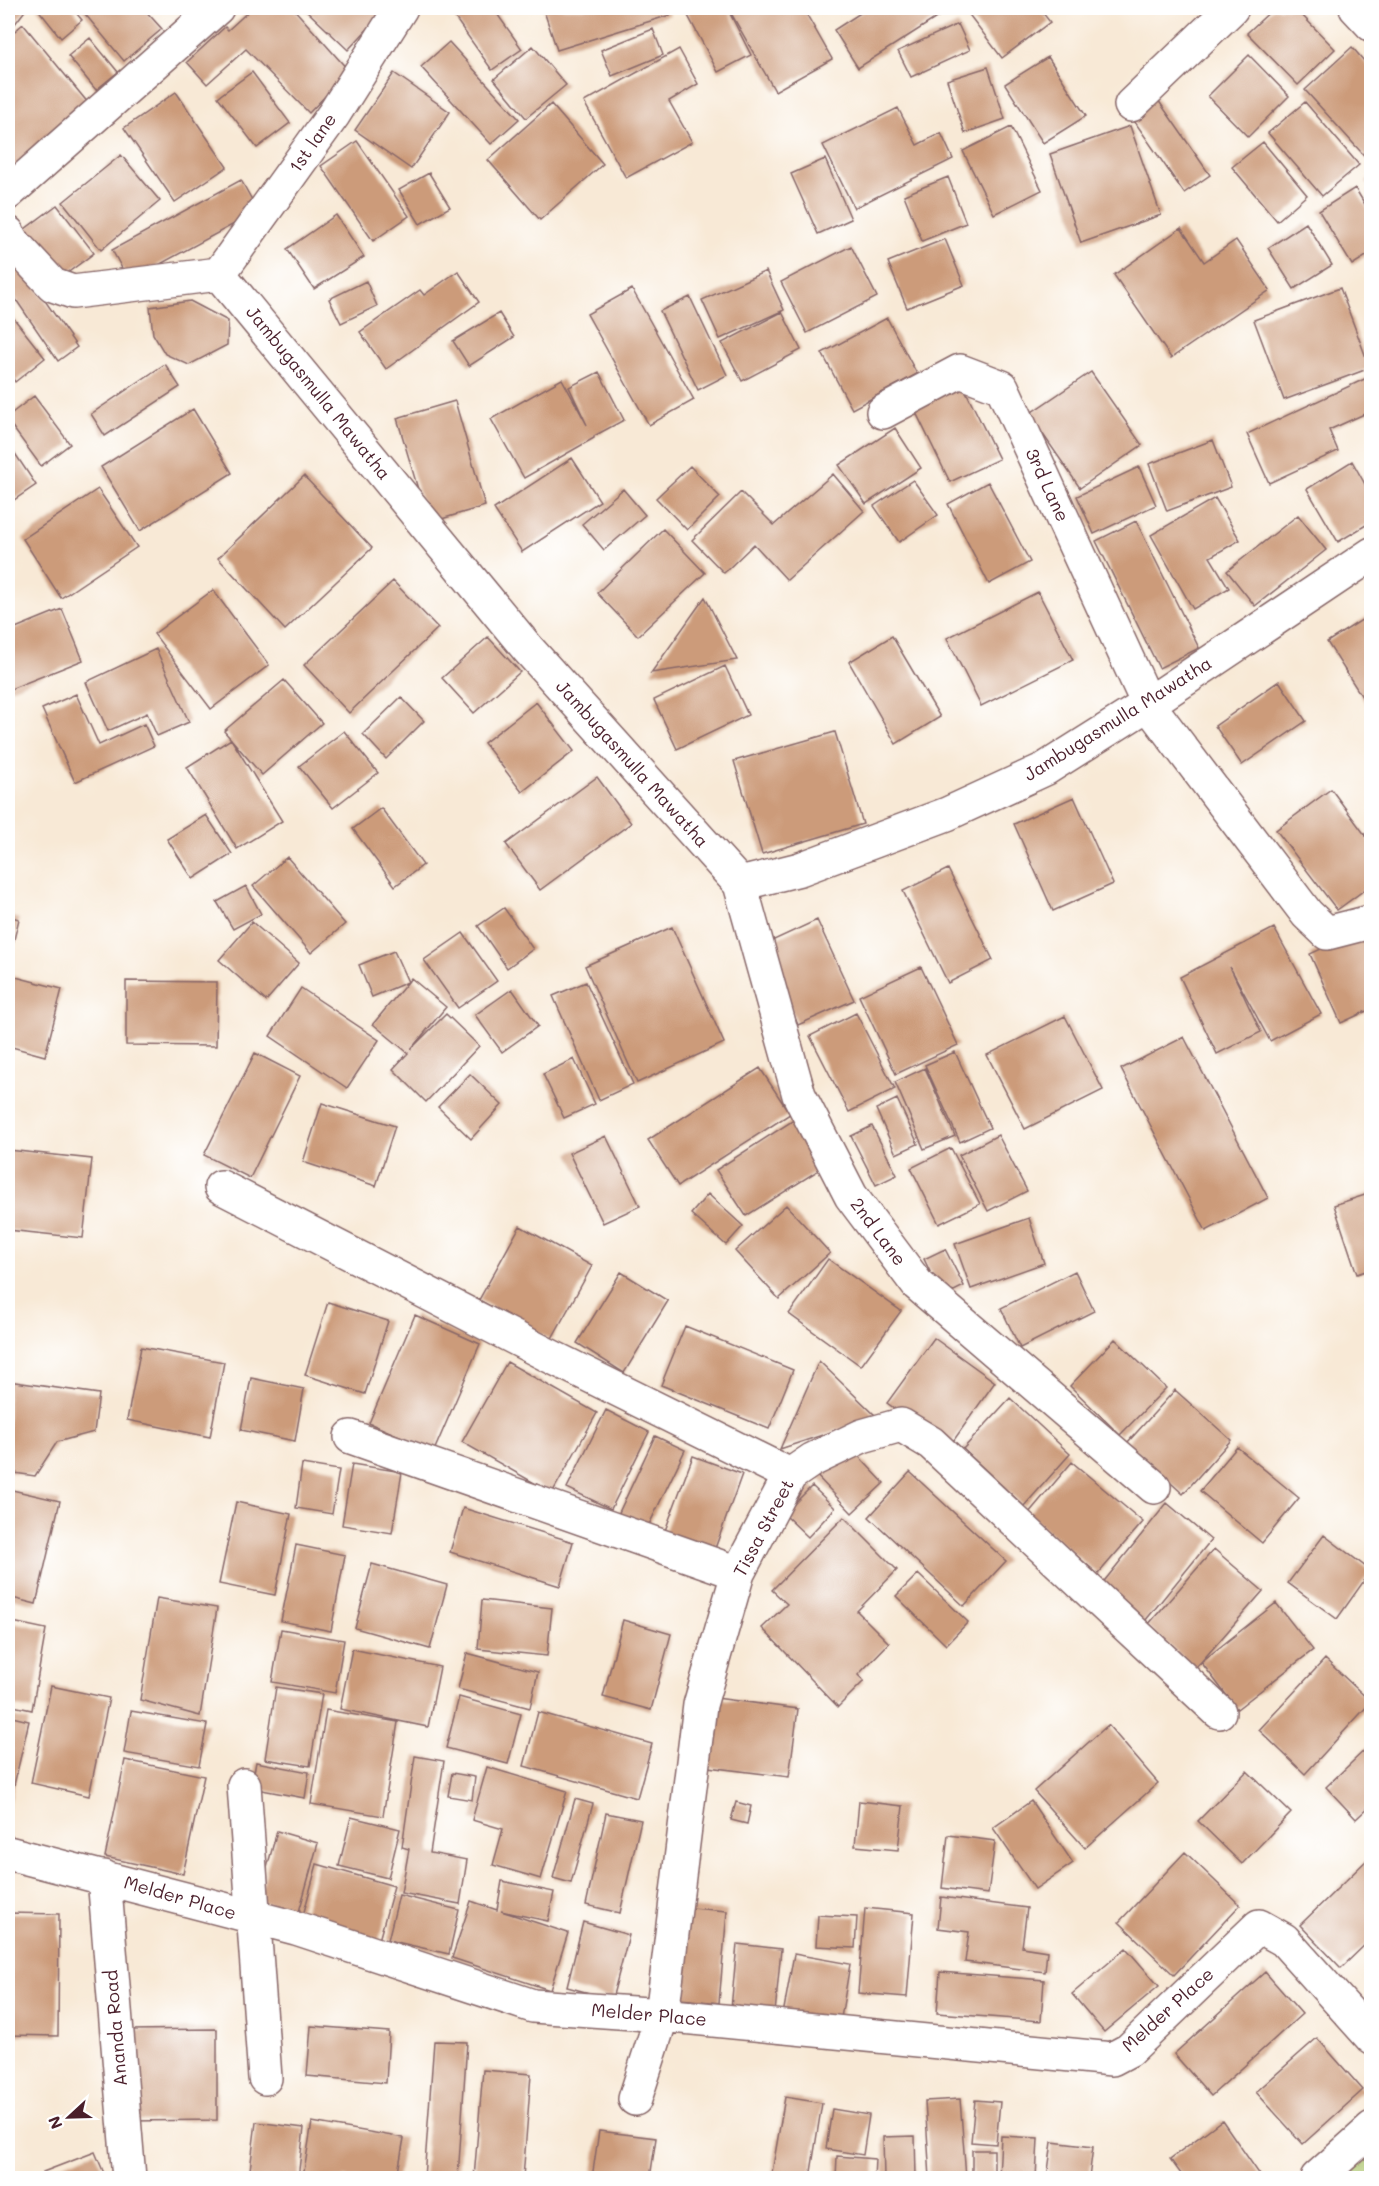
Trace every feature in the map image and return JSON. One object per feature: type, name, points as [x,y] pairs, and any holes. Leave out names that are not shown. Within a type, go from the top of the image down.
[{"type":"street","points":[[8,194],[217,8]]},
{"type":"street","name":"1st lane","points":[[219,274],[334,114],[401,8]]},
{"type":"street","points":[[1131,105],[1232,8]]},
{"type":"street","points":[[1356,8],[1371,25]]},
{"type":"street","points":[[9,238],[53,285],[73,292],[219,274]]},
{"type":"street","name":"Jambugasmulla Mawatha","points":[[219,274],[528,649],[740,884],[800,869],[947,814],[1045,769],[1148,704],[1371,554]]},
{"type":"street","name":"3rd Lane","points":[[883,412],[960,371],[1002,387],[1148,704],[1307,914],[1327,933],[1370,922]]},
{"type":"street","name":"2nd Lane","points":[[740,884],[799,1095],[850,1196],[917,1284],[1154,1486]]},
{"type":"street","points":[[221,1187],[546,1354],[790,1475]]},
{"type":"street","name":"Tissa Street","points":[[635,2099],[662,2015],[700,1705],[738,1574],[790,1475],[812,1460],[862,1436],[901,1425],[931,1443],[1220,1712]]},
{"type":"street","points":[[351,1437],[738,1574]]},
{"type":"street","points":[[244,1785],[265,2078]]},
{"type":"street","name":"Melder Place","points":[[8,1853],[296,1928],[533,2006],[662,2015],[1112,2059],[1129,2050],[1259,1926],[1284,1940],[1371,2038]]},
{"type":"street","name":"Ananda Road","points":[[104,1877],[129,2178]]},
{"type":"street","points":[[1317,2178],[1371,2129]]},
{"type":"green space","points":[[1371,2129],[1371,2178],[1313,2178]]},
{"type":"building","points":[[8,8],[27,8],[8,33]]},
{"type":"building","points":[[37,8],[72,8],[82,20],[61,38]]},
{"type":"building","points":[[80,8],[143,8],[162,29],[124,61]]},
{"type":"building","points":[[252,8],[293,8],[349,71],[309,113],[246,49],[207,84],[187,62],[225,27],[228,30]]},
{"type":"building","points":[[304,8],[387,8],[348,50]]},
{"type":"building","points":[[448,8],[493,8],[522,49],[492,70]]},
{"type":"building","points":[[543,8],[667,8],[670,15],[557,50]]},
{"type":"building","points":[[689,8],[727,8],[751,55],[718,72],[685,10]]},
{"type":"building","points":[[741,8],[803,8],[832,59],[775,91],[731,13]]},
{"type":"building","points":[[868,8],[936,8],[941,15],[858,68],[834,30]]},
{"type":"building","points":[[964,8],[1039,8],[1050,22],[1002,58]]},
{"type":"building","points":[[1274,8],[1295,8],[1335,49],[1298,85],[1247,33]]},
{"type":"building","points":[[23,24],[89,104],[8,172],[8,37]]},
{"type":"building","points":[[958,24],[970,50],[911,77],[898,51]]},
{"type":"building","points":[[653,29],[663,55],[612,76],[601,50]]},
{"type":"building","points":[[90,38],[118,72],[96,90],[68,56]]},
{"type":"building","points":[[449,42],[519,119],[491,144],[421,67]]},
{"type":"building","points":[[533,46],[566,85],[526,118],[494,79]]},
{"type":"building","points":[[1352,47],[1371,69],[1370,162],[1305,90]]},
{"type":"building","points":[[679,49],[698,84],[669,101],[692,142],[626,178],[584,102]]},
{"type":"building","points":[[1249,55],[1289,96],[1248,137],[1208,96]]},
{"type":"building","points":[[1048,57],[1086,116],[1043,143],[1005,84]]},
{"type":"building","points":[[988,67],[1005,119],[965,133],[947,80]]},
{"type":"building","points":[[252,72],[290,123],[257,148],[218,97]]},
{"type":"building","points":[[394,73],[450,112],[411,169],[355,130]]},
{"type":"building","points":[[176,92],[227,167],[175,202],[124,128]]},
{"type":"building","points":[[1156,97],[1210,175],[1184,193],[1130,115]]},
{"type":"building","points":[[1305,102],[1359,165],[1322,196],[1268,133]]},
{"type":"building","points":[[551,104],[603,164],[540,220],[488,160]]},
{"type":"building","points":[[898,108],[917,145],[941,133],[953,159],[854,208],[823,145]]},
{"type":"building","points":[[1130,126],[1161,215],[1081,243],[1050,154]]},
{"type":"building","points":[[1011,127],[1042,190],[994,214],[963,151]]},
{"type":"building","points":[[357,141],[409,216],[373,241],[321,166]]},
{"type":"building","points":[[1263,142],[1307,195],[1277,221],[1232,167]]},
{"type":"building","points":[[121,155],[160,201],[101,250],[63,202]]},
{"type":"building","points":[[825,159],[851,219],[818,234],[791,174]]},
{"type":"building","points":[[429,173],[450,207],[420,224],[399,190]]},
{"type":"building","points":[[948,177],[966,223],[922,241],[904,195]]},
{"type":"building","points":[[1371,178],[1371,191],[1366,182]]},
{"type":"building","points":[[241,180],[258,211],[129,281],[112,250]]},
{"type":"building","points":[[1355,188],[1371,214],[1371,253],[1352,265],[1319,211]]},
{"type":"building","points":[[57,205],[94,253],[58,280],[21,232]]},
{"type":"building","points":[[336,215],[364,257],[314,289],[287,249]]},
{"type":"building","points":[[1306,223],[1332,265],[1294,289],[1268,248]]},
{"type":"building","points":[[1181,228],[1204,262],[1236,240],[1270,290],[1171,358],[1114,275]]},
{"type":"building","points":[[945,239],[964,285],[907,308],[888,262]]},
{"type":"building","points":[[851,246],[877,297],[807,333],[781,282]]},
{"type":"building","points":[[19,263],[77,347],[58,361],[8,288],[8,271]]},
{"type":"building","points":[[458,271],[479,302],[386,369],[360,332],[420,290],[424,295]]},
{"type":"building","points":[[766,271],[784,310],[720,339],[702,300]]},
{"type":"building","points":[[366,281],[377,306],[341,323],[329,299]]},
{"type":"building","points":[[1340,288],[1370,368],[1284,400],[1254,320]]},
{"type":"building","points":[[632,289],[694,400],[649,425],[587,314]]},
{"type":"building","points":[[690,297],[727,375],[698,390],[660,311]]},
{"type":"building","points":[[190,301],[228,321],[227,345],[189,365],[165,354],[153,334],[150,307]]},
{"type":"building","points":[[8,311],[45,358],[15,382],[8,372]]},
{"type":"building","points":[[782,312],[801,350],[742,381],[722,343]]},
{"type":"building","points":[[499,313],[514,337],[469,366],[453,341]]},
{"type":"building","points":[[887,318],[917,374],[852,409],[822,353]]},
{"type":"building","points":[[165,364],[180,387],[105,436],[91,414]]},
{"type":"building","points":[[599,372],[624,420],[524,478],[491,419],[562,379],[587,425],[569,387]]},
{"type":"building","points":[[1091,372],[1142,445],[1080,488],[1029,414]]},
{"type":"building","points":[[957,373],[999,459],[950,482],[908,396]]},
{"type":"building","points":[[1371,376],[1371,411],[1329,430],[1338,451],[1269,483],[1247,434]]},
{"type":"building","points":[[34,396],[70,444],[41,466],[8,421],[8,416]]},
{"type":"building","points":[[455,401],[485,506],[428,523],[397,418]]},
{"type":"building","points":[[193,409],[232,473],[140,531],[101,467]]},
{"type":"building","points":[[895,428],[921,468],[866,504],[839,465]]},
{"type":"building","points":[[1213,440],[1231,487],[1167,511],[1149,464]]},
{"type":"building","points":[[8,443],[36,485],[8,504]]},
{"type":"building","points":[[572,458],[600,501],[522,552],[494,509]]},
{"type":"building","points":[[1352,461],[1371,495],[1371,522],[1338,542],[1307,489]]},
{"type":"building","points":[[690,466],[720,497],[687,530],[656,498]]},
{"type":"building","points":[[1139,467],[1156,505],[1094,534],[1077,496]]},
{"type":"building","points":[[833,474],[864,511],[787,580],[754,544],[724,573],[692,540],[741,492],[774,525]]},
{"type":"building","points":[[304,476],[372,548],[285,630],[218,558]]},
{"type":"building","points":[[913,480],[938,515],[899,542],[874,506]]},
{"type":"building","points":[[988,482],[1030,562],[989,584],[948,504]]},
{"type":"building","points":[[98,489],[137,547],[61,598],[23,539]]},
{"type":"building","points":[[623,489],[645,515],[604,550],[582,524]]},
{"type":"building","points":[[1215,498],[1240,540],[1210,557],[1229,588],[1193,609],[1151,535]]},
{"type":"building","points":[[1298,515],[1326,550],[1255,606],[1227,571]]},
{"type":"building","points":[[1136,521],[1199,648],[1159,668],[1096,541]]},
{"type":"building","points":[[663,529],[705,573],[638,636],[597,593]]},
{"type":"building","points":[[393,581],[438,628],[349,713],[304,665]]},
{"type":"building","points":[[213,590],[269,665],[211,709],[154,634]]},
{"type":"building","points":[[1038,592],[1073,660],[981,706],[947,638]]},
{"type":"building","points":[[705,597],[737,660],[651,673]]},
{"type":"building","points":[[62,609],[83,660],[8,690],[8,631]]},
{"type":"building","points":[[1371,614],[1371,711],[1327,642]]},
{"type":"building","points":[[892,636],[940,717],[896,744],[849,662]]},
{"type":"building","points":[[488,637],[520,672],[474,713],[442,678]]},
{"type":"building","points":[[156,649],[189,722],[157,736],[147,713],[108,731],[86,682]]},
{"type":"building","points":[[725,666],[748,715],[677,749],[654,700]]},
{"type":"building","points":[[284,680],[322,723],[262,775],[224,731]]},
{"type":"building","points":[[1279,681],[1306,721],[1242,765],[1215,726]]},
{"type":"building","points":[[76,694],[99,745],[144,724],[154,746],[75,782],[42,709]]},
{"type":"building","points":[[401,697],[424,721],[386,759],[363,734]]},
{"type":"building","points":[[536,702],[574,751],[522,792],[484,743]]},
{"type":"building","points":[[344,731],[378,773],[333,808],[299,766]]},
{"type":"building","points":[[835,732],[863,824],[762,854],[734,761]]},
{"type":"building","points":[[231,739],[282,821],[237,849],[187,767]]},
{"type":"building","points":[[597,777],[631,823],[540,890],[506,844]]},
{"type":"building","points":[[1331,789],[1371,843],[1371,885],[1337,910],[1276,830]]},
{"type":"building","points":[[1074,797],[1113,884],[1053,911],[1014,824]]},
{"type":"building","points":[[381,808],[423,865],[395,886],[353,829]]},
{"type":"building","points":[[206,815],[232,854],[193,879],[167,839]]},
{"type":"building","points":[[287,857],[345,924],[311,953],[253,886]]},
{"type":"building","points":[[948,869],[993,960],[948,983],[903,891]]},
{"type":"building","points":[[246,886],[261,914],[233,929],[217,902]]},
{"type":"building","points":[[504,908],[533,949],[507,968],[478,926]]},
{"type":"building","points":[[8,916],[19,919],[8,964]]},
{"type":"building","points":[[817,920],[854,1000],[798,1025],[763,945]]},
{"type":"building","points":[[252,922],[299,963],[266,1001],[219,960]]},
{"type":"building","points":[[1371,926],[1371,1009],[1341,1023],[1310,954]]},
{"type":"building","points":[[672,927],[724,1043],[637,1083],[585,966]]},
{"type":"building","points":[[1274,928],[1321,1014],[1270,1041],[1230,967],[1261,1032],[1217,1054],[1180,977]]},
{"type":"building","points":[[463,933],[497,981],[458,1008],[424,960]]},
{"type":"building","points":[[394,951],[408,982],[372,997],[359,965]]},
{"type":"building","points":[[921,967],[958,1045],[896,1074],[859,996]]},
{"type":"building","points":[[8,975],[62,989],[45,1056],[8,1046]]},
{"type":"building","points":[[411,978],[446,1007],[411,1049],[446,1014],[479,1046],[426,1102],[393,1069],[408,1053],[373,1024]]},
{"type":"building","points":[[126,981],[217,982],[216,1046],[126,1045]]},
{"type":"building","points":[[586,982],[633,1084],[599,1100],[553,996]]},
{"type":"building","points":[[301,988],[379,1040],[347,1088],[270,1036]]},
{"type":"building","points":[[512,989],[538,1026],[502,1052],[475,1015]]},
{"type":"building","points":[[856,1013],[895,1089],[849,1112],[810,1036]]},
{"type":"building","points":[[1065,1016],[1103,1090],[1025,1129],[987,1055]]},
{"type":"building","points":[[1184,1037],[1268,1198],[1206,1231],[1121,1069]]},
{"type":"building","points":[[955,1052],[990,1128],[960,1142],[925,1065]]},
{"type":"building","points":[[255,1053],[300,1076],[250,1178],[204,1155]]},
{"type":"building","points":[[574,1059],[595,1104],[564,1118],[543,1074]]},
{"type":"building","points":[[760,1068],[790,1114],[678,1186],[648,1140]]},
{"type":"building","points":[[925,1068],[955,1136],[924,1149],[895,1082]]},
{"type":"building","points":[[470,1074],[502,1105],[471,1139],[438,1107]]},
{"type":"building","points":[[897,1099],[918,1144],[896,1154],[876,1109]]},
{"type":"building","points":[[322,1103],[395,1126],[376,1186],[303,1162]]},
{"type":"building","points":[[800,1116],[830,1163],[746,1216],[716,1170]]},
{"type":"building","points":[[872,1126],[897,1175],[876,1185],[851,1136]]},
{"type":"building","points":[[998,1135],[1027,1191],[988,1211],[959,1155]]},
{"type":"building","points":[[606,1136],[640,1206],[603,1223],[569,1153]]},
{"type":"building","points":[[951,1148],[980,1204],[939,1224],[911,1168]]},
{"type":"building","points":[[8,1150],[92,1159],[83,1238],[8,1230]]},
{"type":"building","points":[[1371,1193],[1371,1269],[1357,1274],[1334,1205]]},
{"type":"building","points":[[708,1194],[743,1226],[726,1245],[691,1214]]},
{"type":"building","points":[[786,1205],[830,1253],[779,1299],[735,1251]]},
{"type":"building","points":[[1029,1218],[1044,1263],[971,1289],[955,1244]]},
{"type":"building","points":[[520,1226],[592,1266],[551,1340],[479,1300]]},
{"type":"building","points":[[945,1249],[964,1286],[942,1297],[924,1259]]},
{"type":"building","points":[[828,1259],[901,1311],[861,1366],[789,1314]]},
{"type":"building","points":[[1075,1271],[1094,1311],[1020,1348],[1001,1308]]},
{"type":"building","points":[[621,1272],[668,1301],[624,1373],[577,1343]]},
{"type":"building","points":[[328,1302],[388,1321],[365,1394],[305,1375]]},
{"type":"building","points":[[415,1315],[480,1344],[434,1451],[369,1423]]},
{"type":"building","points":[[685,1326],[793,1370],[769,1429],[661,1385]]},
{"type":"building","points":[[934,1338],[995,1382],[949,1447],[887,1403]]},
{"type":"building","points":[[1115,1339],[1166,1388],[1120,1435],[1070,1386]]},
{"type":"building","points":[[141,1347],[224,1362],[210,1437],[127,1420]]},
{"type":"building","points":[[819,1361],[877,1417],[780,1449]]},
{"type":"building","points":[[507,1362],[597,1413],[552,1493],[462,1442]]},
{"type":"building","points":[[251,1378],[304,1389],[295,1441],[241,1430]]},
{"type":"building","points":[[8,1381],[99,1394],[94,1432],[57,1442],[35,1476],[8,1472]]},
{"type":"building","points":[[1175,1390],[1231,1440],[1183,1494],[1127,1443]]},
{"type":"building","points":[[1010,1398],[1070,1454],[1024,1506],[963,1449]]},
{"type":"building","points":[[606,1410],[649,1432],[611,1509],[567,1488]]},
{"type":"building","points":[[655,1436],[685,1450],[645,1533],[616,1519]]},
{"type":"building","points":[[847,1444],[884,1483],[852,1513],[815,1474]]},
{"type":"building","points":[[1237,1447],[1299,1498],[1262,1543],[1200,1491]]},
{"type":"building","points":[[693,1456],[742,1474],[713,1554],[663,1536]]},
{"type":"building","points":[[1072,1462],[1143,1522],[1098,1574],[1028,1514]]},
{"type":"building","points":[[302,1464],[339,1470],[332,1514],[296,1508]]},
{"type":"building","points":[[352,1464],[402,1472],[392,1533],[342,1525]]},
{"type":"building","points":[[910,1472],[1006,1561],[964,1606],[869,1517]]},
{"type":"building","points":[[812,1486],[835,1508],[808,1537],[784,1514]]},
{"type":"building","points":[[8,1489],[60,1501],[36,1604],[8,1597]]},
{"type":"building","points":[[236,1502],[291,1514],[275,1595],[219,1584]]},
{"type":"building","points":[[1167,1503],[1211,1540],[1141,1626],[1097,1590]]},
{"type":"building","points":[[463,1508],[573,1542],[560,1586],[450,1552]]},
{"type":"building","points":[[844,1517],[897,1570],[857,1611],[889,1643],[858,1675],[864,1681],[838,1707],[762,1628],[787,1604],[772,1590]]},
{"type":"building","points":[[1324,1535],[1371,1571],[1337,1619],[1288,1583]]},
{"type":"building","points":[[296,1545],[345,1555],[331,1631],[281,1621]]},
{"type":"building","points":[[1214,1549],[1263,1591],[1195,1668],[1147,1626]]},
{"type":"building","points":[[372,1564],[447,1585],[430,1649],[355,1628]]},
{"type":"building","points":[[918,1574],[968,1622],[946,1645],[896,1596]]},
{"type":"building","points":[[157,1598],[217,1608],[200,1716],[140,1700]]},
{"type":"building","points":[[482,1600],[552,1608],[547,1656],[478,1649]]},
{"type":"building","points":[[1276,1603],[1313,1650],[1237,1709],[1201,1662]]},
{"type":"building","points":[[623,1620],[671,1634],[651,1710],[603,1697]]},
{"type":"building","points":[[8,1621],[46,1629],[32,1710],[8,1705]]},
{"type":"building","points":[[281,1629],[344,1640],[335,1693],[272,1682]]},
{"type":"building","points":[[352,1649],[440,1667],[428,1727],[340,1709]]},
{"type":"building","points":[[467,1653],[538,1672],[530,1708],[458,1689]]},
{"type":"building","points":[[1325,1659],[1371,1702],[1305,1774],[1259,1730]]},
{"type":"building","points":[[51,1686],[109,1698],[89,1796],[31,1783]]},
{"type":"building","points":[[276,1687],[322,1694],[310,1766],[265,1759]]},
{"type":"building","points":[[459,1697],[521,1714],[508,1764],[446,1748]]},
{"type":"building","points":[[716,1698],[798,1709],[789,1777],[708,1767]]},
{"type":"building","points":[[326,1710],[398,1722],[383,1816],[311,1804]]},
{"type":"building","points":[[131,1711],[207,1724],[199,1766],[124,1753]]},
{"type":"building","points":[[538,1712],[652,1744],[637,1798],[524,1766]]},
{"type":"building","points":[[8,1716],[29,1721],[8,1811]]},
{"type":"building","points":[[1108,1725],[1158,1783],[1085,1848],[1034,1791]]},
{"type":"building","points":[[1371,1744],[1371,1805],[1356,1819],[1326,1787]]},
{"type":"building","points":[[415,1756],[444,1761],[430,1853],[467,1860],[460,1904],[401,1893],[409,1849],[402,1847]]},
{"type":"building","points":[[125,1760],[204,1776],[183,1874],[105,1857]]},
{"type":"building","points":[[256,1762],[309,1772],[305,1798],[251,1788]]},
{"type":"building","points":[[487,1767],[567,1791],[541,1879],[493,1865],[503,1829],[472,1820]]},
{"type":"building","points":[[1247,1771],[1291,1813],[1242,1864],[1198,1821]]},
{"type":"building","points":[[452,1773],[475,1777],[472,1800],[448,1796]]},
{"type":"building","points":[[575,1799],[593,1804],[571,1883],[553,1878]]},
{"type":"building","points":[[859,1801],[903,1806],[898,1850],[855,1846]]},
{"type":"building","points":[[1031,1801],[1073,1863],[1035,1889],[993,1828]]},
{"type":"building","points":[[736,1802],[751,1806],[747,1824],[731,1820]]},
{"type":"building","points":[[606,1813],[641,1820],[620,1913],[586,1905]]},
{"type":"building","points":[[351,1817],[400,1829],[388,1878],[339,1866]]},
{"type":"building","points":[[277,1831],[318,1843],[299,1912],[258,1901]]},
{"type":"building","points":[[948,1835],[995,1841],[988,1894],[942,1888]]},
{"type":"building","points":[[1185,1852],[1240,1905],[1174,1975],[1119,1922]]},
{"type":"building","points":[[1371,1856],[1371,1939],[1341,1968],[1300,1925]]},
{"type":"building","points":[[317,1864],[394,1886],[378,1944],[301,1923]]},
{"type":"building","points":[[502,1881],[554,1892],[548,1921],[501,1911],[568,1933],[550,1990],[452,1958],[471,1901],[497,1910]]},
{"type":"building","points":[[399,1895],[459,1910],[449,1954],[388,1940]]},
{"type":"building","points":[[941,1897],[1027,1908],[1022,1947],[1047,1951],[1045,1972],[965,1962],[969,1932],[938,1928]]},
{"type":"building","points":[[679,1907],[727,1911],[719,2003],[670,1998]]},
{"type":"building","points":[[865,1908],[914,1913],[907,1997],[858,1993]]},
{"type":"building","points":[[8,1913],[59,1914],[58,2036],[8,2035]]},
{"type":"building","points":[[818,1915],[857,1917],[855,1948],[816,1946]]},
{"type":"building","points":[[583,1922],[629,1935],[612,1999],[567,1987]]},
{"type":"building","points":[[737,1944],[781,1949],[775,2013],[731,2009]]},
{"type":"building","points":[[1126,1948],[1159,1986],[1104,2032],[1072,1994]]},
{"type":"building","points":[[794,1954],[850,1964],[839,2030],[782,2020]]},
{"type":"building","points":[[940,1972],[1044,1980],[1041,2021],[937,2013]]},
{"type":"building","points":[[1265,1972],[1302,2014],[1211,2096],[1174,2054]]},
{"type":"building","points":[[311,2026],[389,2032],[386,2083],[307,2076]]},
{"type":"building","points":[[217,2029],[217,2120],[129,2121],[128,2030]]},
{"type":"building","points":[[1317,2038],[1363,2090],[1303,2144],[1256,2092]]},
{"type":"building","points":[[434,2041],[467,2042],[458,2178],[424,2178]]},
{"type":"building","points":[[483,2070],[531,2074],[523,2178],[474,2178]]},
{"type":"building","points":[[785,2097],[822,2103],[810,2178],[771,2178]]},
{"type":"building","points":[[960,2099],[966,2178],[930,2178],[925,2101]]},
{"type":"building","points":[[975,2100],[1000,2102],[996,2144],[971,2142]]},
{"type":"building","points":[[832,2109],[869,2115],[863,2155],[826,2149]]},
{"type":"building","points":[[1222,2120],[1260,2175],[1256,2178],[1184,2178],[1170,2159]]},
{"type":"building","points":[[256,2122],[304,2128],[298,2178],[249,2178]]},
{"type":"building","points":[[312,2122],[404,2138],[397,2178],[303,2178]]},
{"type":"building","points":[[599,2131],[656,2138],[650,2178],[592,2178]]},
{"type":"building","points":[[915,2136],[916,2178],[884,2178],[883,2137]]},
{"type":"building","points":[[1001,2136],[1038,2138],[1036,2178],[999,2178]]},
{"type":"building","points":[[1052,2142],[1093,2147],[1089,2178],[1047,2178]]},
{"type":"building","points":[[972,2150],[994,2150],[994,2178],[972,2178]]},
{"type":"building","points":[[95,2152],[106,2178],[46,2178],[43,2172]]},
{"type":"building","points":[[837,2156],[875,2159],[874,2178],[836,2178]]}]
